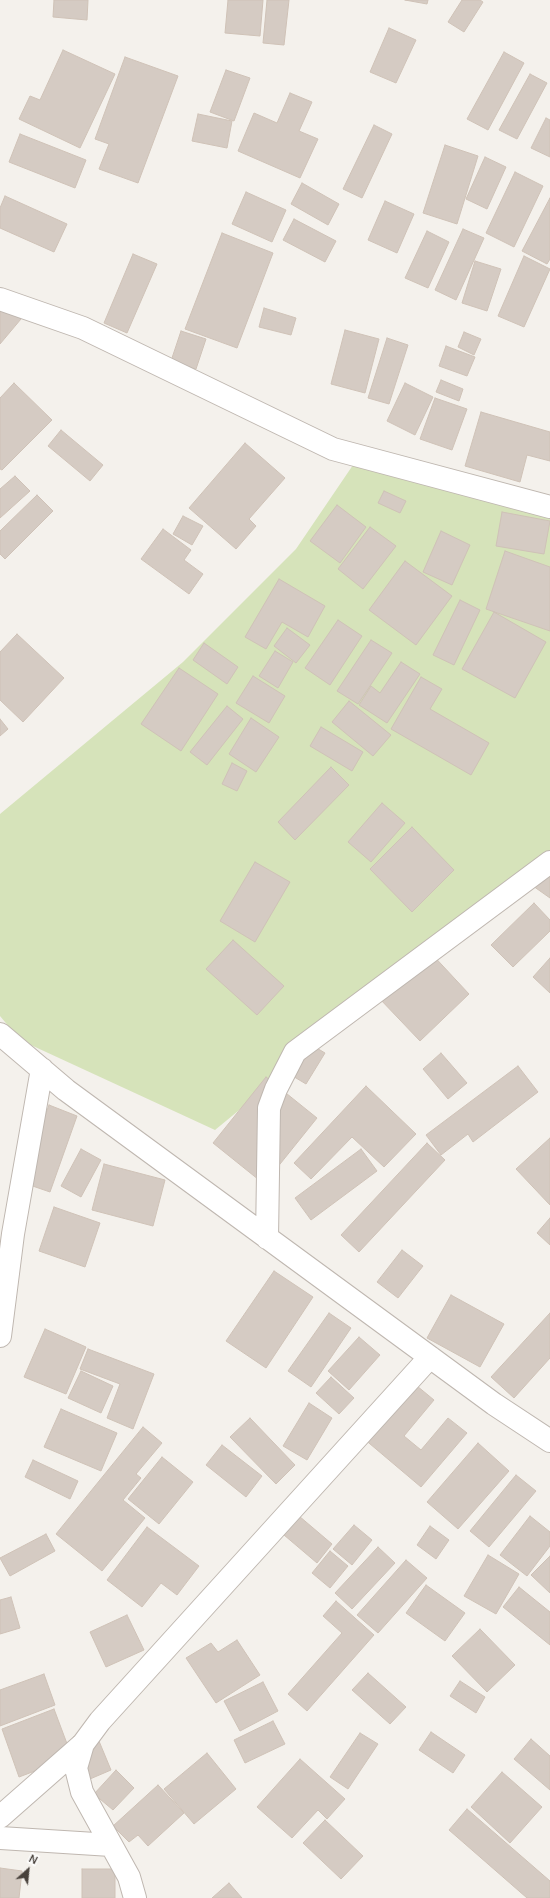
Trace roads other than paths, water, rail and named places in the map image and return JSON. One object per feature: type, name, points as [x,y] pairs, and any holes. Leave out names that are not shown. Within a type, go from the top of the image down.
[{"type":"street","points":[[0,300],[83,328],[333,449],[550,507]]},
{"type":"street","points":[[267,1238],[269,1108],[276,1088],[295,1052],[550,862]]},
{"type":"street","points":[[0,1034],[66,1090],[494,1404],[550,1441]]},
{"type":"street","points":[[0,1336],[13,1234],[42,1069]]},
{"type":"street","points":[[27,1840],[1,1813],[83,1744],[100,1721],[430,1357]]},
{"type":"street","points":[[83,1744],[76,1768],[82,1792],[129,1877],[135,1898]]},
{"type":"street","points":[[0,1838],[111,1845]]}]
